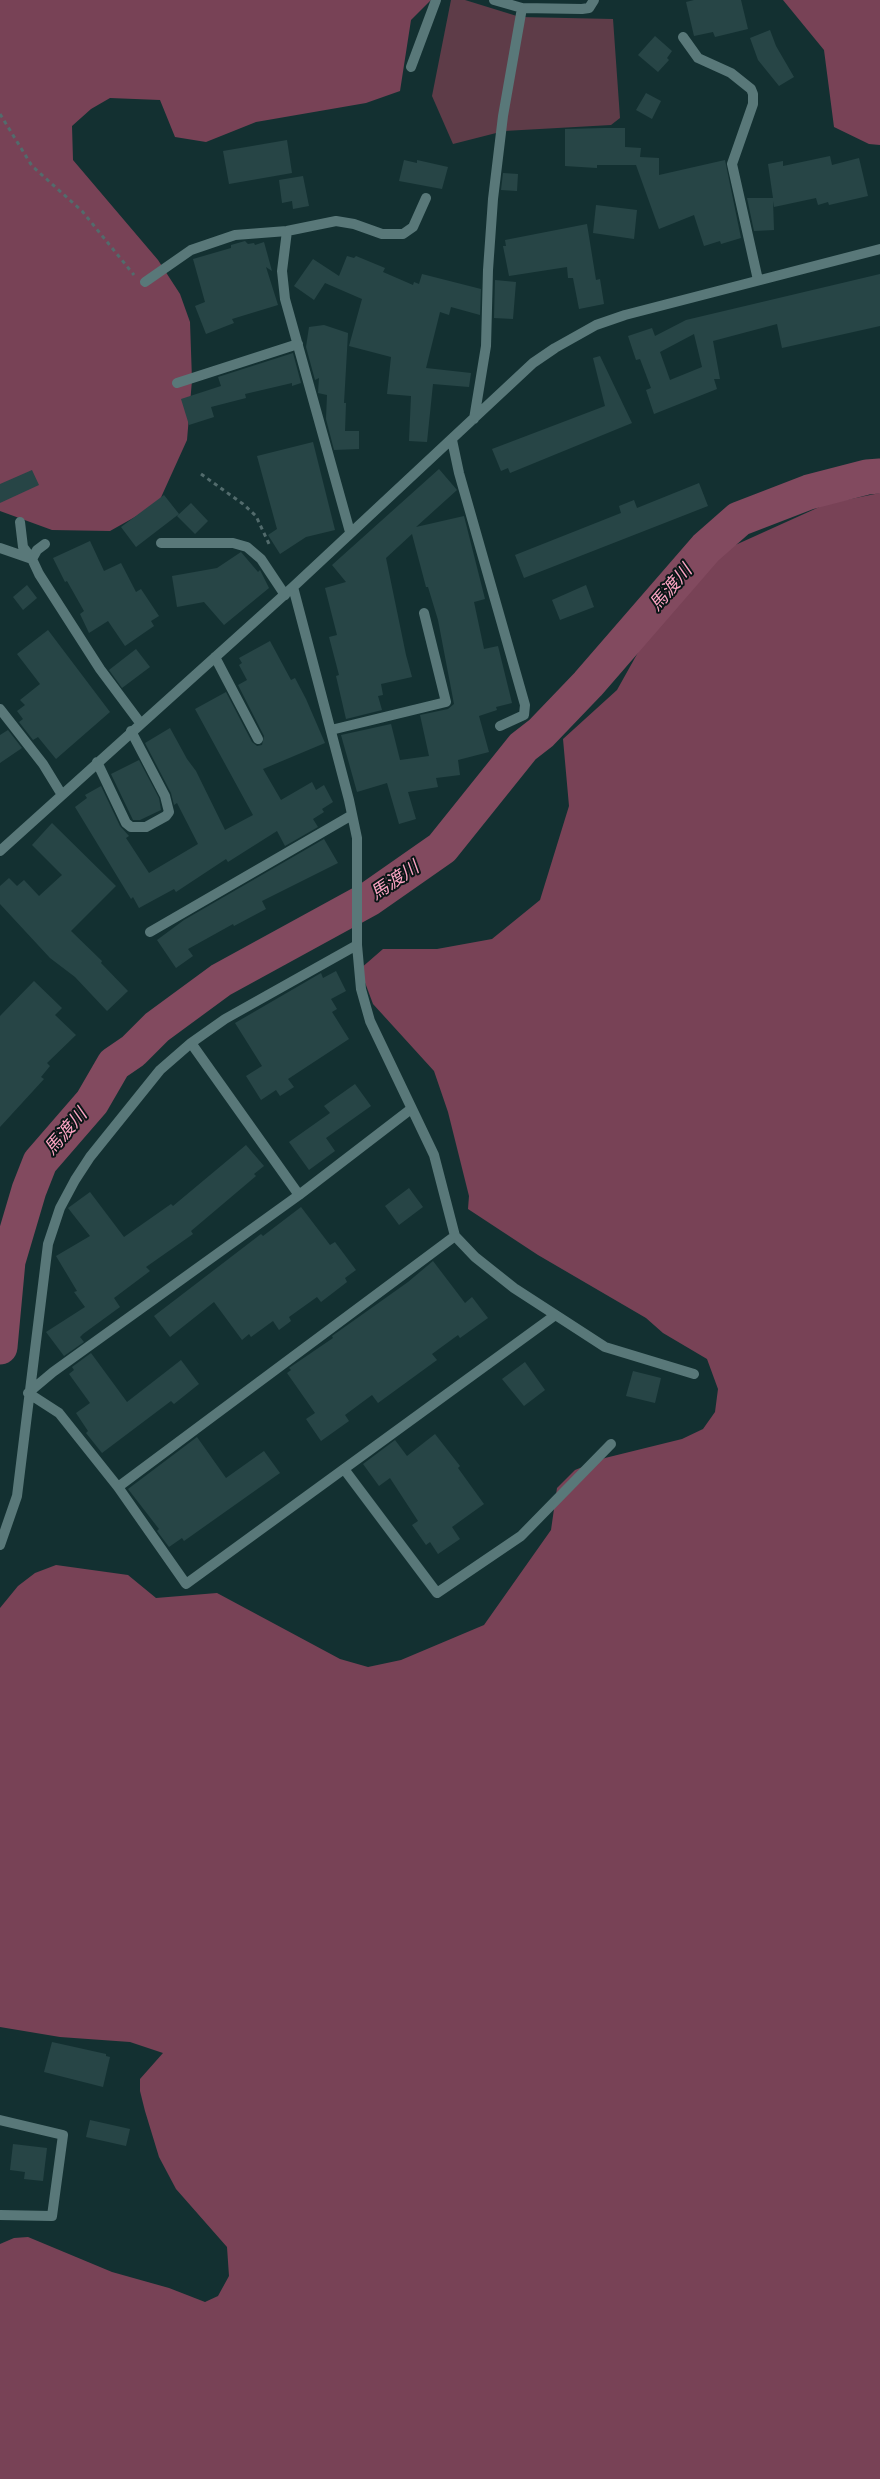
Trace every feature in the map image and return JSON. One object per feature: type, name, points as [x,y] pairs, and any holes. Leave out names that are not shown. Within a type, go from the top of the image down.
[{"type":"street","points":[[411,67],[436,0]]},
{"type":"street","points":[[494,0],[522,8],[589,8],[594,0]]},
{"type":"street","points":[[474,420],[486,346],[488,270],[493,199],[503,116],[522,8]]},
{"type":"street","points":[[683,37],[698,58],[732,73],[751,89],[753,94],[753,104],[732,164],[758,280]]},
{"type":"street","points":[[145,282],[178,257],[208,242],[235,235],[288,230],[336,221],[354,224],[382,234],[403,234],[413,227],[426,198]]},
{"type":"street","points":[[288,230],[282,272],[283,287],[350,532]]},
{"type":"street","points":[[0,851],[293,587],[350,532],[474,420],[533,362],[596,325],[625,315],[880,249]]},
{"type":"street","points":[[177,383],[298,344]]},
{"type":"street","points":[[452,440],[458,473],[525,705],[524,716],[500,726]]},
{"type":"street","points":[[20,522],[23,547],[32,559],[39,574],[100,669],[141,724]]},
{"type":"street","points":[[161,543],[233,543],[247,547],[261,559],[285,594]]},
{"type":"street","points":[[32,559],[37,550],[45,544]]},
{"type":"street","points":[[0,548],[32,559]]},
{"type":"street","points":[[293,587],[357,838],[357,944],[361,989],[370,1021],[434,1155],[455,1236],[475,1257],[514,1288],[554,1316],[605,1347],[694,1374]]},
{"type":"street","points":[[330,730],[446,702],[424,613]]},
{"type":"street","points":[[215,657],[258,739]]},
{"type":"street","points":[[0,709],[43,764],[62,795]]},
{"type":"street","points":[[97,762],[126,823],[131,827],[146,827],[166,816],[169,812],[165,796],[131,732]]},
{"type":"street","points":[[150,932],[352,815]]},
{"type":"street","points":[[0,1545],[18,1496],[28,1393],[48,1244],[60,1208],[90,1157],[160,1070],[191,1043],[225,1019],[357,944]]},
{"type":"street","points":[[191,1043],[299,1195]]},
{"type":"street","points":[[28,1393],[53,1372],[299,1195],[411,1109]]},
{"type":"street","points":[[118,1487],[455,1236]]},
{"type":"street","points":[[28,1393],[59,1413],[118,1487],[186,1584],[554,1316]]},
{"type":"street","points":[[344,1469],[437,1593],[521,1536],[611,1444]]},
{"type":"street","points":[[0,2120],[64,2135],[52,2216],[0,2215]]},
{"type":"path","points":[[0,114],[32,166],[82,212],[142,284],[145,282]]},
{"type":"path","points":[[201,474],[244,504],[256,516],[275,552]]},
{"type":"shaded area","points":[[0,0],[431,0],[411,20],[400,91],[366,103],[256,122],[206,142],[175,137],[160,100],[110,98],[91,109],[72,126],[73,160],[158,260],[180,294],[190,322],[192,380],[187,440],[158,504],[110,531],[52,530],[0,511]]},
{"type":"shaded area","points":[[451,0],[465,0],[520,17],[613,19],[620,118],[611,125],[504,131],[453,144],[432,96]]},
{"type":"shaded area","points":[[783,0],[880,0],[880,145],[869,144],[834,127],[824,50]]},
{"type":"shaded area","points":[[880,493],[880,2479],[0,2479],[0,2244],[14,2238],[28,2237],[112,2272],[169,2288],[205,2302],[218,2296],[229,2276],[227,2247],[176,2189],[159,2157],[145,2111],[140,2091],[140,2079],[163,2053],[130,2042],[60,2037],[0,2027],[0,1608],[18,1586],[35,1573],[56,1565],[128,1575],[156,1598],[217,1593],[340,1659],[368,1667],[401,1660],[484,1625],[551,1530],[557,1488],[575,1470],[605,1458],[682,1439],[703,1429],[715,1412],[718,1389],[707,1359],[663,1333],[646,1318],[538,1255],[468,1209],[469,1196],[448,1112],[434,1071],[373,1004],[360,969],[383,949],[437,949],[492,939],[540,900],[569,806],[563,739],[617,690],[650,631],[711,556],[826,504]]},
{"type":"building","points":[[694,0],[741,0],[748,29],[715,37],[713,32],[694,36],[686,2]]},
{"type":"building","points":[[770,30],[776,46],[794,77],[779,86],[758,60],[750,38]]},
{"type":"building","points":[[655,36],[672,51],[667,58],[669,60],[658,72],[638,55]]},
{"type":"building","points":[[646,93],[661,101],[652,119],[636,110]]},
{"type":"building","points":[[625,128],[625,147],[641,148],[640,157],[659,158],[659,175],[725,160],[741,238],[721,244],[720,241],[704,246],[694,215],[659,229],[636,165],[597,165],[597,168],[565,166],[565,129]]},
{"type":"building","points":[[287,140],[292,173],[229,184],[223,151]]},
{"type":"building","points":[[830,156],[832,165],[859,158],[868,196],[829,205],[828,202],[818,205],[816,198],[774,207],[773,201],[774,230],[754,231],[747,198],[773,198],[768,164],[783,161],[783,166]]},
{"type":"building","points":[[404,160],[417,163],[417,160],[448,167],[442,189],[399,181]]},
{"type":"building","points":[[503,173],[518,174],[517,191],[501,190]]},
{"type":"building","points":[[303,176],[309,206],[293,209],[292,201],[282,203],[279,180]]},
{"type":"building","points":[[596,205],[637,210],[634,239],[593,233]]},
{"type":"building","points":[[587,224],[596,280],[600,279],[604,304],[579,309],[573,278],[568,278],[567,267],[509,276],[503,246],[506,246],[505,240]]},
{"type":"building","points":[[245,241],[248,244],[254,243],[255,245],[264,242],[272,271],[266,267],[278,305],[232,319],[234,323],[206,334],[195,306],[205,302],[193,259],[231,248],[231,245]]},
{"type":"building","points":[[347,256],[354,258],[356,256],[385,268],[383,272],[413,285],[414,282],[419,284],[422,274],[481,289],[480,315],[451,307],[449,315],[440,312],[426,368],[471,373],[469,387],[433,384],[427,442],[409,441],[411,396],[387,394],[391,357],[349,346],[362,299],[325,283],[314,300],[294,286],[313,259],[339,276]]},
{"type":"building","points":[[880,274],[880,326],[782,348],[777,324],[713,341],[720,379],[714,379],[717,389],[654,414],[646,390],[651,388],[640,359],[636,360],[628,336],[652,328],[655,336],[686,320]],"holes":[[[694,334],[702,367],[670,380],[660,352]]]},
{"type":"building","points":[[495,280],[516,282],[513,319],[494,318]]},
{"type":"building","points":[[324,325],[348,333],[344,403],[346,403],[345,431],[359,431],[359,449],[334,450],[326,419],[327,395],[318,393],[319,378],[315,380],[306,347],[309,327]]},
{"type":"building","points":[[293,353],[301,383],[292,386],[292,383],[245,394],[246,398],[211,407],[214,417],[189,425],[181,399],[221,386],[218,377]]},
{"type":"building","points":[[600,356],[632,423],[510,473],[508,468],[501,471],[492,449],[605,406],[593,358]]},
{"type":"building","points":[[313,442],[335,530],[306,537],[280,554],[268,535],[277,529],[257,456]]},
{"type":"building","points":[[439,469],[457,490],[416,527],[464,516],[485,599],[474,602],[484,649],[498,646],[512,703],[496,707],[497,710],[479,716],[489,752],[458,760],[460,775],[436,778],[438,787],[408,792],[416,819],[399,824],[387,783],[357,792],[341,735],[391,724],[400,760],[429,756],[420,715],[448,709],[454,704],[438,620],[428,587],[426,587],[412,534],[386,558],[412,677],[381,684],[383,695],[378,696],[382,710],[346,719],[336,676],[339,675],[329,637],[337,635],[325,588],[346,582],[332,565]]},
{"type":"building","points":[[32,470],[39,485],[0,503],[0,484]]},
{"type":"building","points":[[699,483],[708,506],[524,578],[515,555],[621,513],[619,506],[634,500],[637,508]]},
{"type":"building","points":[[164,495],[179,514],[136,547],[121,527]]},
{"type":"building","points":[[191,503],[208,521],[195,534],[177,516]]},
{"type":"building","points":[[90,541],[104,571],[121,563],[136,592],[141,589],[159,616],[151,621],[154,626],[125,646],[108,621],[89,633],[80,614],[84,611],[67,581],[65,582],[53,558]]},
{"type":"building","points":[[241,552],[258,572],[260,570],[269,588],[224,625],[204,602],[177,607],[172,576],[217,568]]},
{"type":"building","points":[[27,585],[37,598],[23,610],[13,597]]},
{"type":"building","points":[[586,585],[594,607],[560,620],[552,600]]},
{"type":"building","points":[[48,630],[110,712],[56,759],[38,737],[33,740],[19,722],[23,719],[17,711],[25,705],[20,700],[40,684],[17,654]]},
{"type":"building","points":[[270,641],[291,680],[295,678],[325,743],[263,769],[281,800],[312,782],[316,790],[324,785],[333,802],[322,809],[324,812],[313,819],[318,827],[285,846],[277,831],[228,862],[226,859],[176,892],[174,889],[139,908],[133,897],[131,899],[75,807],[87,798],[85,795],[101,786],[120,826],[129,836],[126,838],[149,873],[198,844],[177,803],[174,805],[171,793],[145,743],[170,728],[196,771],[225,830],[253,815],[195,709],[226,692],[252,742],[257,746],[262,745],[264,736],[238,685],[247,680],[239,665],[242,663],[239,658]]},
{"type":"building","points":[[136,649],[150,667],[122,688],[109,670]]},
{"type":"building","points":[[8,730],[22,748],[0,763],[0,735]]},
{"type":"building","points":[[139,760],[159,798],[161,810],[140,820],[133,820],[111,774]]},
{"type":"building","points":[[52,823],[116,886],[71,931],[102,961],[101,963],[128,991],[107,1011],[75,977],[50,958],[0,904],[0,886],[9,878],[17,886],[24,880],[39,896],[62,875],[32,845]]},
{"type":"building","points":[[324,839],[338,863],[262,901],[266,909],[234,926],[233,924],[188,949],[193,956],[176,968],[157,940],[184,920]]},
{"type":"building","points":[[336,971],[346,991],[331,999],[337,1009],[332,1012],[349,1039],[288,1079],[294,1087],[280,1096],[276,1090],[261,1100],[246,1076],[262,1066],[235,1023],[321,973],[323,978]]},
{"type":"building","points":[[34,981],[62,1008],[55,1015],[76,1035],[47,1063],[50,1066],[41,1077],[44,1079],[0,1127],[0,1016]]},
{"type":"building","points":[[355,1084],[371,1106],[326,1138],[335,1151],[309,1170],[289,1142],[330,1113],[324,1106]]},
{"type":"building","points":[[246,1145],[264,1166],[254,1174],[256,1176],[191,1231],[193,1234],[146,1267],[150,1271],[114,1298],[120,1307],[83,1334],[80,1337],[84,1342],[64,1356],[46,1332],[85,1307],[74,1292],[77,1291],[56,1256],[90,1236],[68,1208],[90,1192],[124,1237],[171,1204],[173,1206]]},
{"type":"building","points":[[409,1188],[423,1207],[399,1225],[385,1206]]},
{"type":"building","points":[[301,1207],[330,1245],[335,1242],[356,1270],[345,1278],[347,1282],[321,1302],[317,1297],[289,1317],[291,1321],[279,1330],[273,1321],[251,1337],[249,1334],[242,1340],[214,1302],[170,1337],[154,1316],[261,1234],[263,1236]]},
{"type":"building","points":[[433,1261],[465,1303],[472,1297],[488,1318],[460,1338],[458,1335],[432,1354],[437,1360],[378,1403],[372,1395],[345,1415],[349,1421],[321,1441],[306,1419],[315,1413],[287,1373],[291,1370],[289,1368],[333,1338],[332,1336],[408,1282]]},
{"type":"building","points":[[91,1353],[127,1402],[181,1360],[199,1384],[174,1404],[171,1401],[102,1453],[86,1433],[88,1431],[76,1413],[90,1403],[69,1374],[74,1370],[72,1367]]},
{"type":"building","points":[[525,1362],[545,1390],[524,1406],[502,1379]]},
{"type":"building","points":[[633,1371],[661,1378],[655,1403],[626,1396]]},
{"type":"building","points":[[435,1434],[460,1466],[458,1468],[484,1504],[452,1527],[460,1539],[438,1554],[430,1542],[426,1545],[412,1525],[418,1521],[390,1478],[379,1486],[363,1464],[395,1440],[407,1456]]},
{"type":"building","points":[[197,1437],[226,1478],[264,1451],[280,1473],[184,1541],[182,1538],[169,1547],[157,1531],[159,1529],[128,1489]]},
{"type":"building","points":[[52,2042],[106,2054],[106,2056],[110,2057],[103,2087],[44,2072]]},
{"type":"building","points":[[90,2120],[130,2129],[126,2146],[86,2137]]},
{"type":"building","points":[[13,2144],[47,2148],[43,2181],[24,2179],[25,2172],[10,2170]]},
{"type":"waterway","name":"馬渡川","points":[[0,1347],[8,1261],[29,1190],[40,1162],[92,1102],[114,1064],[133,1051],[157,1027],[221,980],[369,899],[442,848],[523,747],[541,733],[588,684],[706,548],[739,519],[809,492],[867,477],[880,476]]}]
